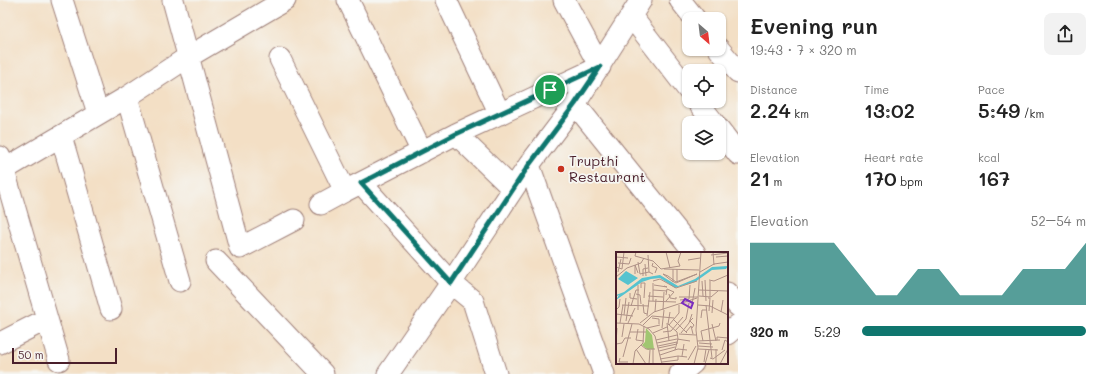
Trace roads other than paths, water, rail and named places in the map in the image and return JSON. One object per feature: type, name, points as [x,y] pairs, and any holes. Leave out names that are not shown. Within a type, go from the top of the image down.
[{"type":"street","points":[[62,0],[98,113]]},
{"type":"street","points":[[173,0],[240,248],[294,220]]},
{"type":"street","points":[[59,360],[1,166],[61,136],[127,97],[188,57],[285,0]]},
{"type":"street","points":[[348,0],[422,152]]},
{"type":"street","points":[[446,0],[500,114]]},
{"type":"street","points":[[564,0],[600,67]]},
{"type":"street","points":[[680,0],[689,12]]},
{"type":"street","points":[[388,374],[451,283],[529,165],[575,104],[600,67],[636,8],[682,80]]},
{"type":"street","points":[[725,56],[738,72]]},
{"type":"street","points":[[280,59],[353,187],[451,283],[474,301],[496,374]]},
{"type":"street","points":[[321,204],[456,134],[600,67]]},
{"type":"street","points":[[127,97],[180,281]]},
{"type":"street","points":[[575,104],[694,252]]},
{"type":"street","points":[[702,108],[709,116]]},
{"type":"street","points":[[456,134],[513,189]]},
{"type":"street","points":[[61,136],[111,309]]},
{"type":"street","points":[[726,139],[738,154]]},
{"type":"street","points":[[529,165],[604,374]]},
{"type":"street","points":[[216,261],[323,374]]},
{"type":"street","points":[[728,294],[738,306]]},
{"type":"street","points":[[0,342],[47,319]]},
{"type":"street","points":[[728,333],[738,325]]},
{"type":"street","points":[[680,374],[692,364]]},
{"type":"place","name":"Trupthi Restaurant","points":[[561,169]]}]
